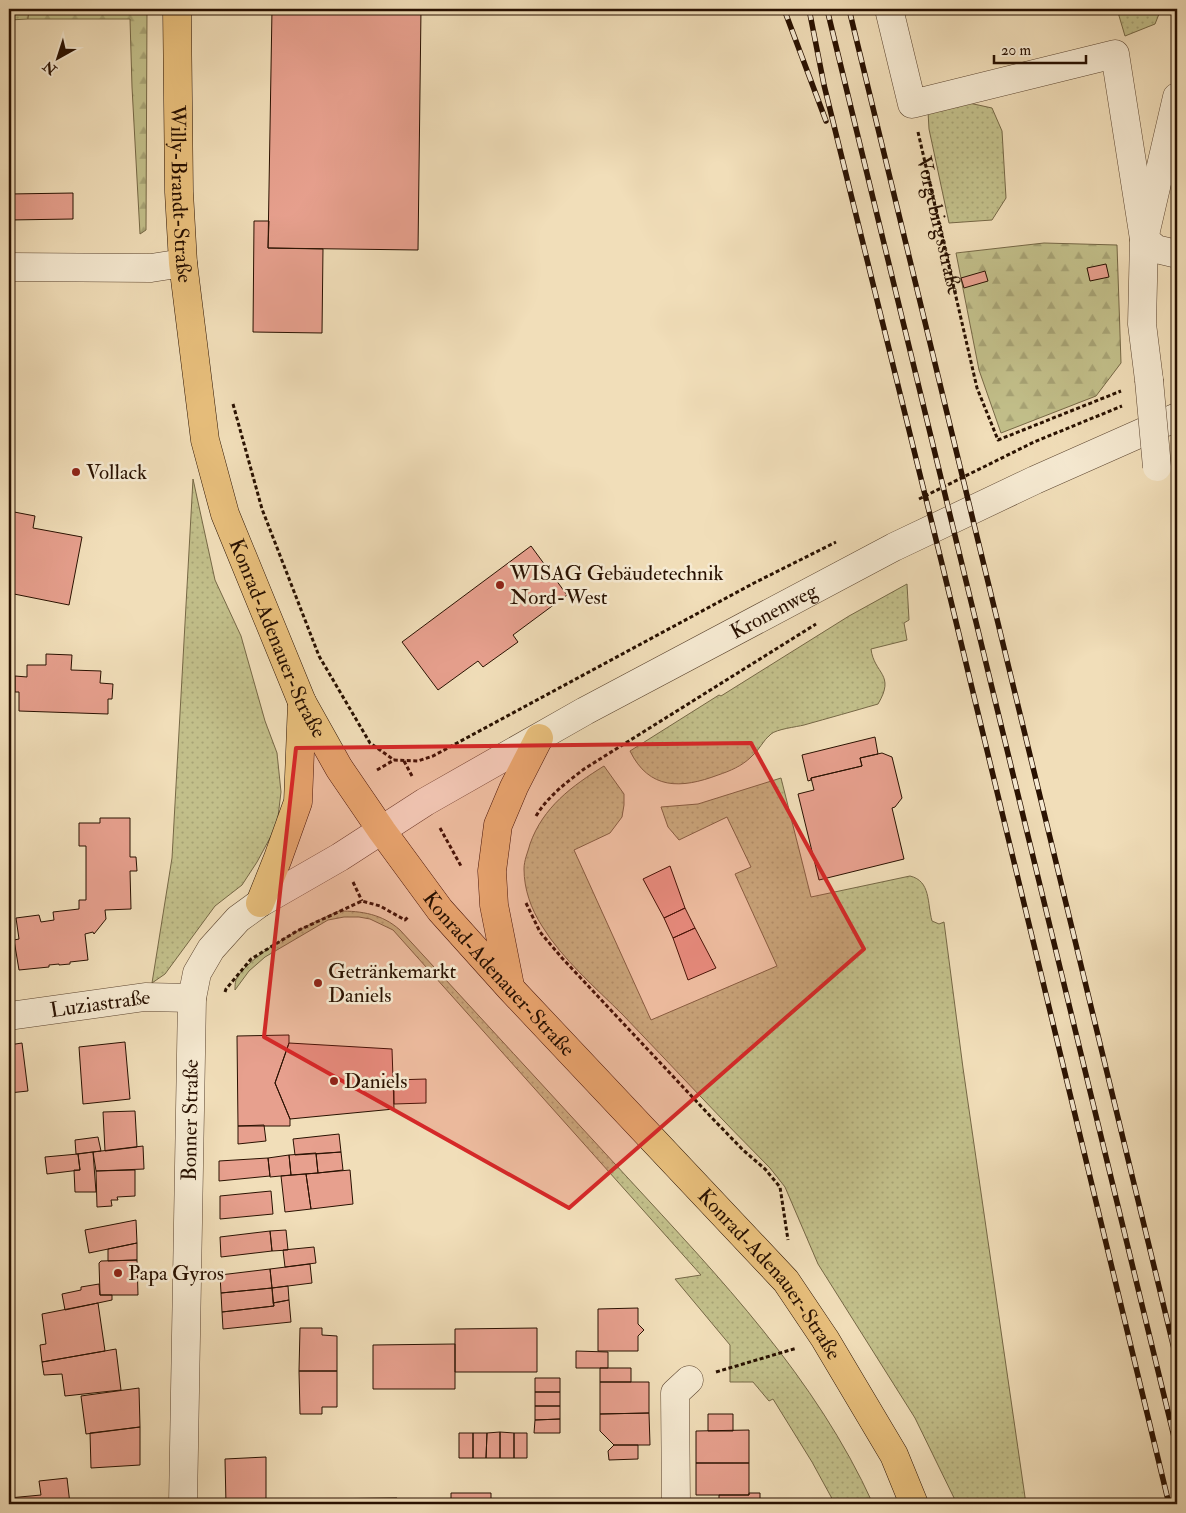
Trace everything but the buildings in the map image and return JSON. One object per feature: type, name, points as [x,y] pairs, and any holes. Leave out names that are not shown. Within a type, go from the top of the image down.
[{"type":"main road","name":"Willy-Brandt-Straße","points":[[177,9],[179,192],[183,263],[197,379]]},
{"type":"main road","name":"Konrad-Adenauer-Straße","points":[[197,379],[205,440],[225,514],[302,702],[339,768],[430,897],[510,988],[786,1281],[825,1339],[894,1455],[914,1504]]},
{"type":"main road","points":[[260,904],[298,802],[302,702]]},
{"type":"main road","points":[[510,988],[494,905],[492,871],[498,826],[514,787],[539,738]]},
{"type":"street","points":[[888,9],[912,104],[1115,54],[1159,248]]},
{"type":"street","points":[[1157,467],[1142,324],[1159,248],[1177,97]]},
{"type":"street","points":[[9,267],[151,268],[183,263]]},
{"type":"street","name":"Kronenweg","points":[[382,831],[425,802],[585,711],[894,548],[1035,480],[1177,416]]},
{"type":"street","name":"Bonner Straße","points":[[183,1504],[192,998],[197,973],[211,949],[238,919],[382,831]]},
{"type":"street","name":"Luziastraße","points":[[9,1016],[145,997],[192,998]]},
{"type":"street","points":[[676,1504],[675,1393],[690,1380]]},
{"type":"path","name":"Vorgebirgsstraße","points":[[912,104],[977,388],[998,440],[1149,380]]},
{"type":"path","points":[[230,395],[262,509],[319,656],[370,743],[394,760],[418,761],[433,756],[628,650]]},
{"type":"path","points":[[535,818],[543,805],[584,768],[822,621]]},
{"type":"path","points":[[352,786],[394,760]]},
{"type":"path","points":[[404,761],[466,873],[492,871]]},
{"type":"path","points":[[524,896],[540,932],[562,958],[712,1118],[743,1150],[765,1169],[780,1187],[788,1235],[786,1281]]},
{"type":"path","points":[[224,998],[226,989],[251,959],[298,931],[362,901],[380,906],[405,920],[430,897]]},
{"type":"path","points":[[690,1380],[825,1339]]},
{"type":"highlighted area","points":[[751,743],[864,949],[569,1208],[264,1037],[296,748]]},
{"type":"green space","points":[[9,9],[29,9],[28,19],[9,20]]},
{"type":"green space","points":[[29,9],[147,9],[146,230],[140,234],[130,19],[28,19]]},
{"type":"green space","points":[[1117,9],[1161,9],[1155,24],[1125,36]]},
{"type":"green space","points":[[969,103],[992,108],[1002,131],[1006,198],[992,220],[949,223],[929,129],[928,112]]},
{"type":"green space","points":[[1044,243],[1117,245],[1121,363],[1096,396],[1001,433],[979,370],[956,253]]},
{"type":"green space","points":[[193,479],[215,580],[241,636],[265,721],[277,753],[281,792],[277,825],[242,885],[215,906],[165,974],[152,983],[172,858]]},
{"type":"green space","points":[[907,584],[909,620],[904,623],[907,640],[871,649],[885,686],[878,704],[774,732],[754,755],[744,763],[727,772],[704,780],[679,784],[667,783],[656,779],[638,764],[630,751],[849,616]]},
{"type":"green space","points":[[604,766],[624,794],[622,817],[610,833],[574,850],[651,1020],[777,966],[735,874],[751,867],[727,817],[679,840],[668,827],[661,807],[698,804],[781,778],[811,897],[910,876],[922,883],[925,888],[932,921],[939,924],[944,922],[963,1068],[1026,1504],[957,1504],[915,1418],[818,1264],[785,1187],[770,1168],[623,1015],[569,962],[538,919],[531,906],[524,876],[526,856],[530,844],[551,808],[581,781]]},
{"type":"green space","points":[[339,911],[371,914],[386,920],[400,930],[697,1253],[764,1331],[795,1372],[824,1414],[850,1458],[873,1504],[835,1504],[812,1462],[773,1399],[769,1401],[753,1382],[730,1382],[730,1345],[675,1279],[701,1275],[393,930],[370,919],[359,917],[328,920],[265,957],[249,971],[235,990],[238,976],[258,956],[299,930]]},
{"type":"railway","points":[[784,9],[826,121]]},
{"type":"railway","points":[[809,9],[824,85],[943,568],[1169,1504]]},
{"type":"railway","points":[[827,9],[1177,1449]]},
{"type":"railway","points":[[849,9],[1177,1361]]},
{"type":"place","name":"Vollack","points":[[76,472]]},
{"type":"place","name":"WISAG Gebäudetechnik Nord-West","points":[[500,585]]},
{"type":"place","name":"Getränkemarkt Daniels","points":[[318,983]]},
{"type":"place","name":"Daniels","points":[[334,1081]]},
{"type":"place","name":"Papa Gyros","points":[[118,1273]]}]
